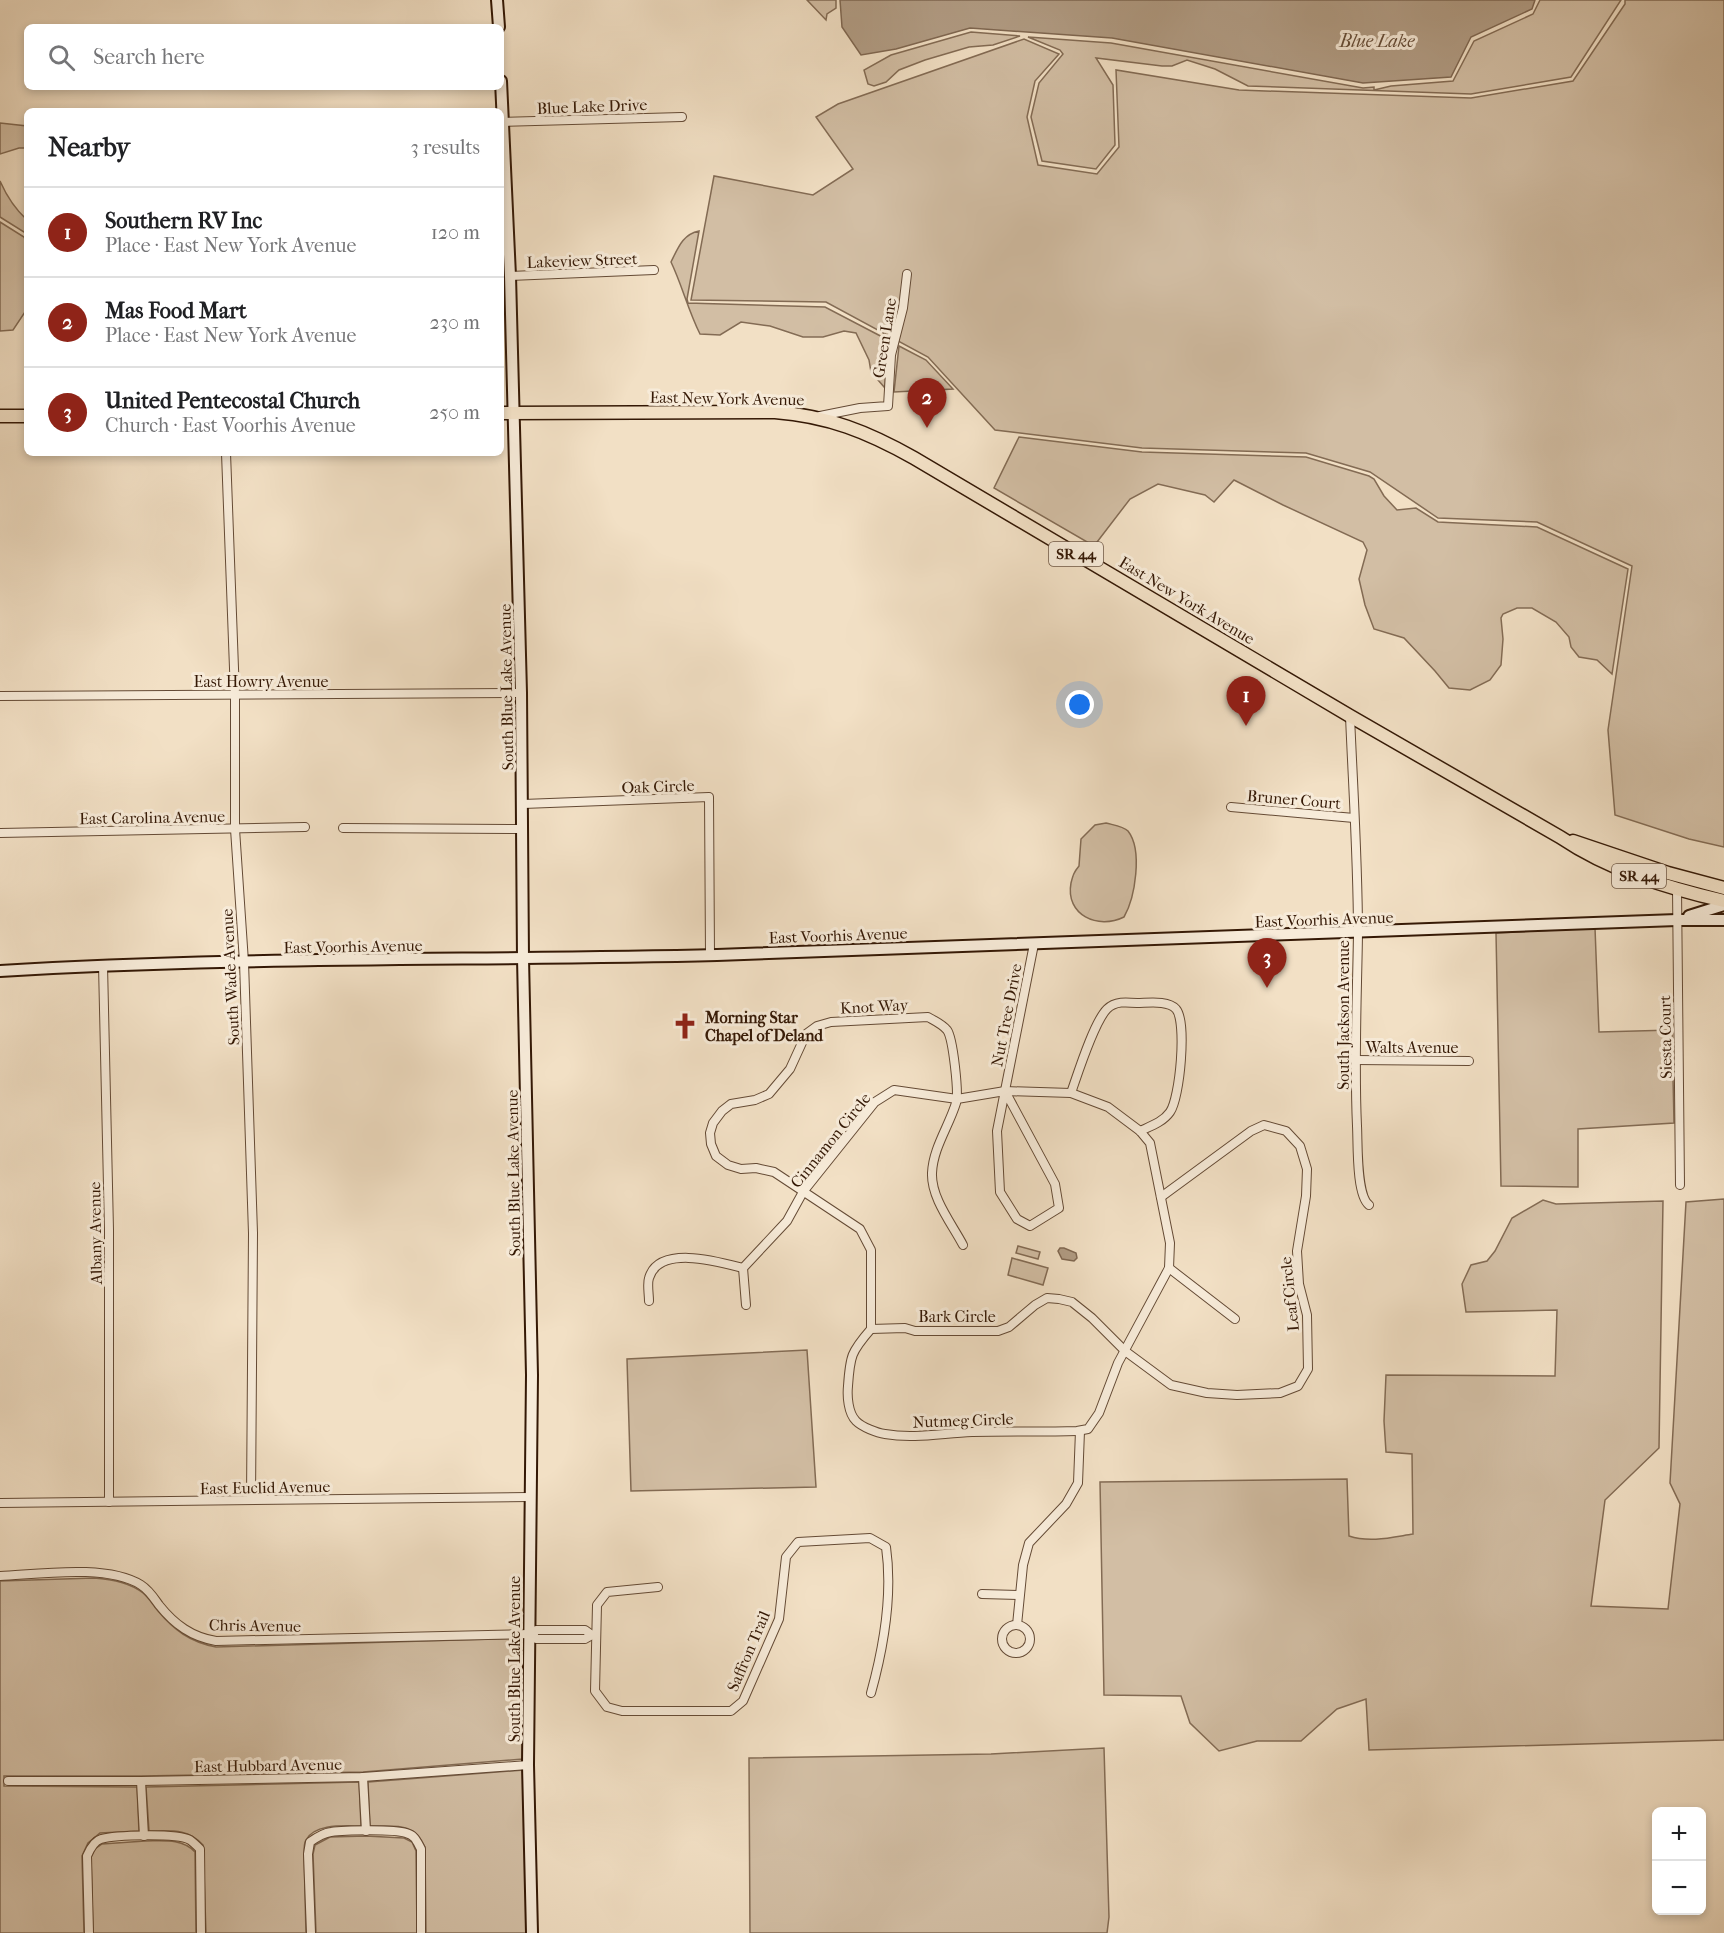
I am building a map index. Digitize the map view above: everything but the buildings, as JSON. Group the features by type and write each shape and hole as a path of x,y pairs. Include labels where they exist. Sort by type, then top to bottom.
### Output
{"main road":[{"path":"497,0 499,24"},
{"name":"South Blue Lake Avenue","path":"501,90 502,108"},
{"name":"South Blue Lake Avenue","path":"504,223 510,276 507,413 521,693 523,804 523,958 532,1375 528,1764 532,1933"},
{"name":"East New York Avenue","path":"507,413 759,412 818,417 859,430 907,454 1593,857 1642,878 1724,903"},
{"path":"0,416 24,416"},
{"name":"East New York Avenue","path":"1560,837 1668,873 1724,888"},
{"path":"1668,873 1677,889"},
{"name":"East Voorhis Avenue","path":"1677,920 1724,903"},
{"name":"East Voorhis Avenue","path":"0,971 103,964 710,955 1205,940 1677,920 1724,920"}],"street":[{"name":"Blue Lake Drive","path":"504,122 682,117"},
{"name":"Lakeview Street","path":"510,276 654,270"},
{"name":"Green Lane","path":"818,417 860,408 888,406 891,355 903,308 907,274"},
{"name":"South Wade Avenue","path":"226,456 235,695 235,829 244,962 253,1233 251,1500"},
{"name":"East Howry Avenue","path":"0,696 521,693"},
{"name":"South Jackson Avenue","path":"1350,716 1358,933 1355,1060 1362,1190 1365,1202 1370,1205"},
{"name":"Oak Circle","path":"523,804 709,798 710,955"},
{"name":"Bruner Court","path":"1231,807 1354,818"},
{"name":"East Carolina Avenue","path":"0,833 305,827"},
{"path":"343,828 523,830"},
{"name":"Siesta Court","path":"1677,889 1680,1185"},
{"name":"Nut Tree Drive","path":"1005,1091 1055,1184 1059,1208 1030,1226 1017,1219 1000,1192 997,1131 1034,944"},
{"name":"Albany Avenue","path":"103,964 110,1230 109,1502"},
{"path":"1071,1093 1100,1018 1108,1007 1119,1002 1168,1004 1176,1009 1181,1019 1176,1099 1170,1113 1156,1124 1140,1131"},
{"name":"Knot Way","path":"803,1192 774,1172 756,1168 741,1169 728,1165 716,1156 711,1144 710,1133 713,1123 731,1104 755,1100 769,1094 790,1070 806,1034 817,1026 831,1022 928,1017 947,1030 952,1040 957,1100 939,1144 932,1175 939,1201 963,1245"},
{"name":"Walts Avenue","path":"1355,1060 1469,1061"},
{"name":"Cinnamon Circle","path":"743,1268 787,1221 803,1192 875,1102 894,1090 957,1100 1005,1091 1071,1093 1108,1107 1140,1131 1149,1143 1170,1243 1169,1268"},
{"name":"Leaf Circle","path":"1125,1351 1171,1384 1206,1394 1280,1393 1298,1386 1308,1369 1307,1314 1299,1284 1297,1251 1306,1196 1307,1169 1300,1146 1286,1131 1264,1125 1251,1131 1161,1197"},
{"path":"803,1192 860,1229 871,1250 871,1329"},
{"path":"649,1301 649,1278 655,1268 666,1261 687,1257 709,1259 743,1268 746,1305"},
{"path":"1017,1625 1023,1565 1029,1543 1066,1504 1078,1483 1080,1431 1088,1429 1099,1413 1118,1363 1169,1268 1235,1319"},
{"name":"Bark Circle","path":"871,1329 905,1328 915,1331 998,1332 1009,1327 1047,1298 1072,1302 1092,1318 1125,1351"},
{"name":"Nutmeg Circle","path":"871,1329 858,1344 850,1359 848,1391 850,1409 856,1421 868,1428 883,1434 927,1436 976,1432 1080,1431"},
{"name":"East Euclid Avenue","path":"0,1503 529,1497"},
{"name":"Saffron Trail","path":"658,1587 607,1592 597,1605 594,1635 595,1691 607,1707 622,1711 731,1711 743,1701 779,1619 786,1557 798,1542 870,1538 886,1547 889,1566 884,1639 871,1693"},
{"name":"Chris Avenue","path":"0,1576 94,1572 126,1578 146,1589 174,1622 183,1629 204,1639 216,1641 531,1634 536,1630 585,1630 594,1635"},
{"path":"982,1594 1019,1596"},
{"name":"East Hubbard Avenue","path":"8,1781 141,1782 363,1777 528,1764"},
{"path":"363,1777 366,1831"},
{"path":"141,1782 144,1836"},
{"path":"311,1933 308,1854 310,1842 330,1832 366,1831 405,1832 416,1838 421,1849 422,1933"},
{"path":"89,1933 87,1856 92,1845 100,1839 144,1836 179,1836 191,1840 200,1849 201,1933"}],"shaded area":[{"path":"807,0 836,0 836,8 827,14 826,20"},
{"path":"1540,0 1621,0 1571,77 1471,94 1248,86 1215,69 1187,60 1172,66 1162,66 1096,58 1113,85 1115,145 1096,169 1042,161 1031,117 1039,83 1063,54 1060,50 1028,37 1111,43 1363,88 1374,87 1374,90 1391,86 1453,81 1474,41 1533,14"},
{"path":"1625,0 1724,0 1724,847 1689,839 1615,815 1608,730 1632,566 1537,522 1438,518 1370,472 1306,453 1142,448 995,430 928,357 826,302 691,300 714,176 813,195 853,169 816,117 838,104 1024,39 1059,54 1035,81 1027,117 1038,165 1097,174 1119,147 1116,70 1239,90 1471,98 1573,81 1625,4"},
{"path":"971,32 1020,36 993,45 969,47 925,60 899,70 886,82 874,86 868,84 864,70 891,55"},
{"path":"0,123 24,126 24,148 0,154"},
{"path":"0,181 11,202 24,217 24,232 0,217"},
{"path":"0,222 24,237 24,314 13,330 0,331"},
{"path":"699,231 688,303 825,307 890,341 885,388 871,372 869,360 856,333 844,331 823,337 803,337 770,326 741,322 720,335 700,334 671,262 685,238"},
{"path":"899,346 926,360 953,389 894,392"},
{"path":"1019,437 1142,452 1306,457 1369,476 1374,479 1384,496 1397,510 1416,508 1438,522 1537,527 1628,569 1612,674 1597,660 1579,657 1571,647 1569,637 1556,622 1532,608 1517,608 1503,614 1501,618 1503,639 1501,665 1490,680 1470,690 1449,688 1404,638 1374,629 1359,579 1367,550 1363,542 1234,480 1214,502 1205,495 1158,484 1130,499 1094,546 994,488"},
{"path":"1106,823 1128,831 1133,839 1136,874 1124,917 1104,922 1086,917 1078,911 1070,894 1072,878 1079,866 1081,839 1095,825"},
{"path":"1595,928 1599,1032 1672,1030 1674,1123 1578,1129 1578,1187 1501,1186 1496,933"},
{"path":"1724,1199 1724,1740 1369,1750 1366,1699 1337,1709 1301,1741 1257,1741 1219,1751 1190,1723 1181,1696 1104,1695 1100,1482 1347,1479 1349,1536 1373,1539 1413,1534 1412,1454 1386,1452 1384,1421 1386,1375 1555,1376 1557,1310 1466,1312 1462,1284 1471,1265 1487,1261 1495,1251 1512,1218 1543,1200 1556,1204 1663,1201 1659,1448 1605,1500 1591,1606 1668,1609 1680,1504 1670,1483 1686,1202"},
{"path":"1018,1246 1040,1252 1038,1259 1016,1253"},
{"path":"1012,1258 1048,1268 1043,1285 1008,1275"},
{"path":"807,1350 816,1487 631,1491 627,1359"},
{"path":"94,1578 120,1582 138,1589 177,1629 198,1642 216,1647 524,1638 523,1759 363,1772 4,1776 4,1786 137,1787 139,1831 100,1833 88,1843 82,1856 84,1933 0,1933 0,1581"},
{"path":"1104,1748 1109,1917 1107,1933 750,1933 749,1758 991,1754"},
{"path":"524,1770 527,1933 426,1933 425,1847 415,1833 409,1829 395,1826 370,1826 368,1782"},
{"path":"359,1782 361,1826 323,1828 310,1835 305,1841 306,1933 206,1933 203,1845 185,1833 149,1831 146,1787"},
{"path":"330,1837 404,1838 412,1842 416,1851 417,1933 316,1933 313,1854 315,1845"},
{"path":"145,1841 178,1842 195,1852 196,1933 93,1933 91,1857 95,1849 102,1844"}],"water":[{"name":"Blue Lake","path":"840,0 1535,0 1532,9 1471,37 1451,77 1363,83 1112,38 970,28 896,49 861,55 842,27"},
{"path":"1060,1248 1076,1253 1077,1258 1074,1261 1062,1259 1058,1251"}],"place":[{"name":"Mas Food Mart","path":"927,428"},
{"name":"Southern RV Inc","path":"1246,726"},
{"name":"United Pentecostal Church","path":"1267,988"},
{"name":"Morning Star Chapel of Deland","path":"685,1026"}]}
